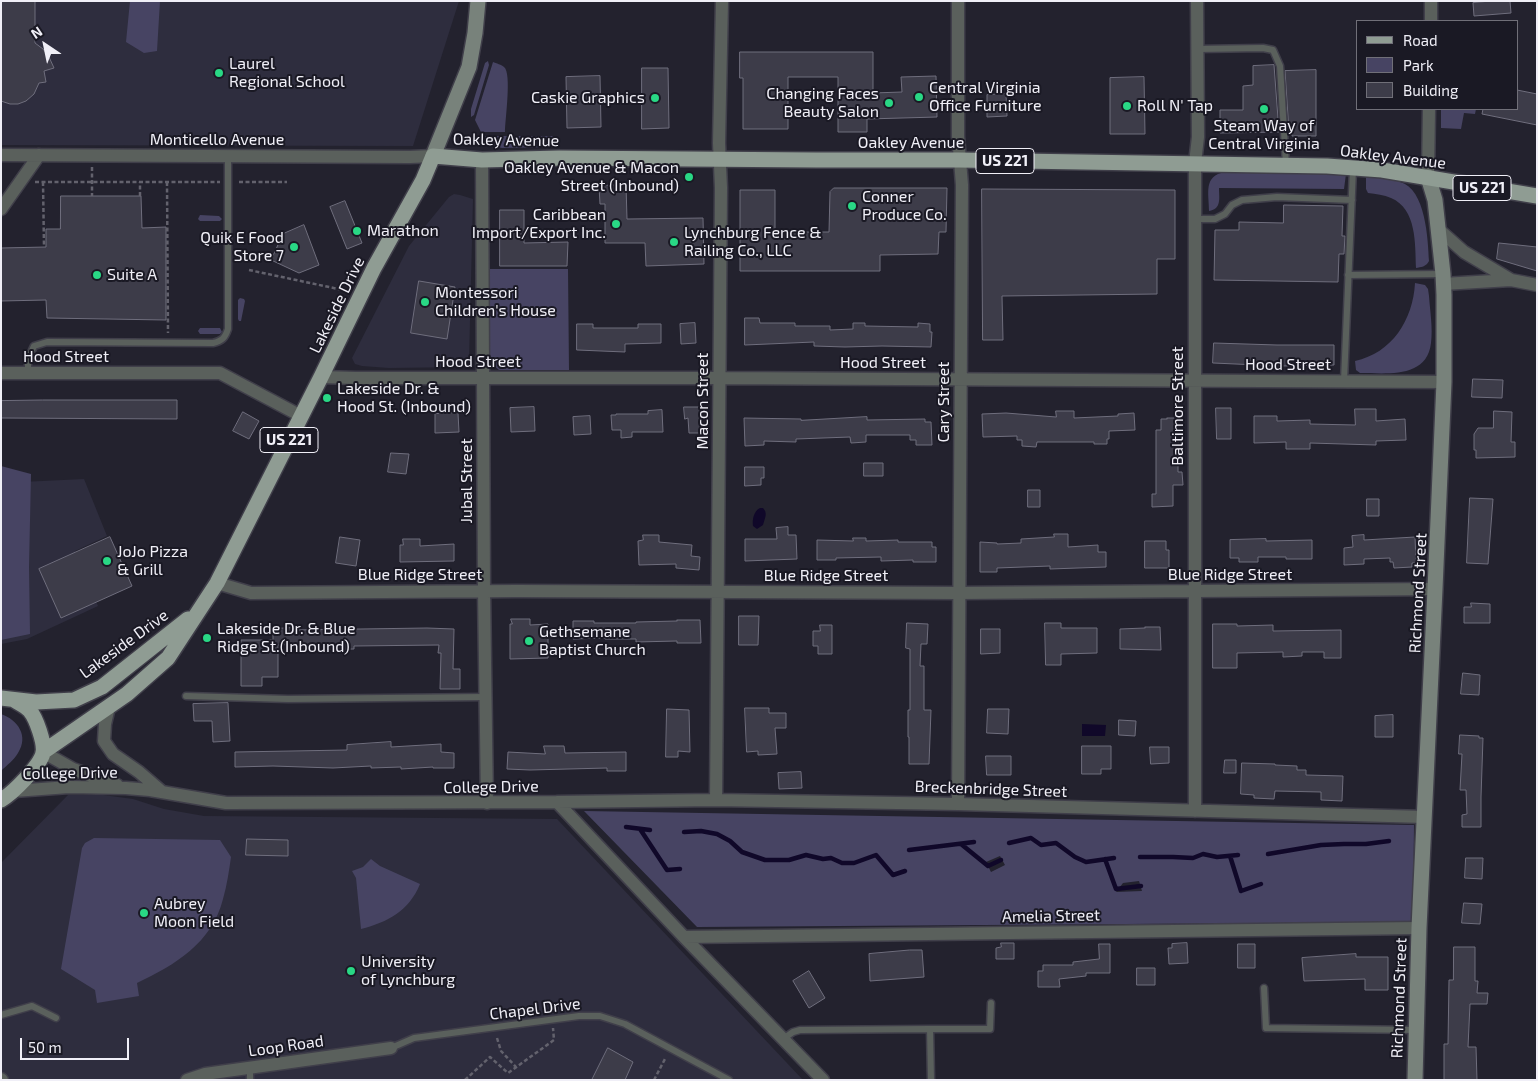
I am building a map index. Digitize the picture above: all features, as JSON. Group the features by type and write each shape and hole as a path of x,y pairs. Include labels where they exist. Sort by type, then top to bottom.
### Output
{"main road":[{"name":"Oakley Avenue","path":"433,156 482,160 559,158 959,160 1286,165 1382,170 1537,196"},
{"name":"Lakeside Drive","path":"43,752 127,694 168,658 217,583 374,268 423,180 433,156"},
{"name":"Lakeside Drive","path":"6,698 36,702 74,700 102,687 197,612"},
{"path":"5,798 34,768 43,752 39,728 30,711 6,698"}],"street":[{"name":"Lakeside Drive","path":"433,156 469,67 478,1"},
{"name":"Macon Street","path":"716,800 722,1"},
{"name":"Cary Street","path":"958,1 958,136 962,185 958,804"},
{"name":"Baltimore Street","path":"1195,811 1194,163 1198,137 1197,1"},
{"path":"1431,1 1431,20"},
{"name":"Richmond Street","path":"1414,1080 1419,928 1444,382 1443,279 1435,200 1428,177 1429,110"},
{"name":"Monticello Avenue","path":"1,155 433,156"},
{"path":"1,209 39,155"},
{"name":"Jubal Street","path":"482,160 487,803"},
{"path":"1438,228 1464,252 1511,280"},
{"path":"1443,279 1511,280 1537,285"},
{"name":"Hood Street","path":"1,373 220,373 301,416"},
{"name":"Hood Street","path":"321,376 356,378 1444,382"},
{"name":"Blue Ridge Street","path":"217,583 251,593 484,591 959,594 1436,589"},
{"name":"College Drive","path":"109,707 104,740 113,754 163,792"},
{"name":"College Drive","path":"43,752 73,768 126,788"},
{"name":"College Drive","path":"5,798 69,787 150,790 226,803 557,802 684,937 823,1080"},
{"name":"Breckenbridge Street","path":"557,802 716,800 958,804 1424,817"},
{"name":"Amelia Street","path":"684,937 1419,928"},
{"name":"Loop Road","path":"187,1080 205,1074 250,1074 391,1048"}],"lane":[{"path":"1197,49 1263,48 1273,50 1280,66 1286,165"},
{"path":"28,373 28,359 34,346 47,342 213,344 226,336 228,329 228,156"},
{"path":"1344,381 1353,168"},
{"path":"1194,219 1215,219 1242,200 1277,197 1352,200"},
{"path":"1348,275 1443,279"},
{"path":"186,696 288,699 485,697"},
{"path":"1264,988 1266,1028 1416,1030"},
{"path":"783,1038 800,1030 990,1029 992,1003"},
{"path":"1,1015 32,1006 56,1018"},
{"name":"Chapel Drive","path":"391,1048 414,1038 579,1016 600,1016 625,1024 729,1080"},
{"path":"930,1029 930,1080"}],"path":[{"path":"92,155 92,196"},
{"path":"20,182 221,182"},
{"path":"43,182 44,247"},
{"path":"140,182 140,196"},
{"path":"167,182 168,335"},
{"path":"240,182 287,182"},
{"path":"249,270 343,290"},
{"path":"118,555 127,551"},
{"path":"465,1080 490,1057 508,1073 554,1040 552,1020"},
{"path":"496,1027 501,1051 516,1067"},
{"path":"654,1080 671,1049"}],"shaded area":[{"name":"Laurel Regional School","path":"1,1 459,1 413,146 1,145"},
{"name":"Montessori Children's House","path":"454,194 473,199 469,361 467,365 463,367 389,368 355,364 352,358 409,246 449,197"},
{"path":"84,479 107,536 75,551 98,606 27,639 1,644 1,483"},
{"path":"760,508 765,510 766,516 763,525 757,529 753,526 753,518 756,511"},
{"path":"1082,724 1106,725 1105,736 1082,736"},
{"name":"University of Lynchburg","path":"68,795 103,795 133,799 164,809 204,816 557,819 803,1080 1,1080 1,863"}],"green space":[{"path":"130,1 160,1 157,51 144,53 126,42"},
{"path":"488,61 489,65 474,115 471,117 471,109 485,63"},
{"path":"493,62 503,66 508,78 505,132 481,132 475,120"},
{"path":"1441,110 1476,110 1475,114 1464,113 1461,129 1441,128"},
{"path":"479,136 553,136 553,147 502,148 490,145"},
{"path":"1225,172 1346,174 1344,189 1219,188 1218,205 1209,211 1208,192 1210,181 1218,174"},
{"path":"1366,177 1400,182 1409,187 1415,194 1424,216 1428,241 1429,261 1425,266 1416,268 1415,238 1406,210 1391,198 1368,193"},
{"path":"200,215 219,216 222,219 220,221 200,221 198,219"},
{"path":"489,269 568,269 569,370 499,370 491,363 487,330"},
{"path":"1415,283 1425,285 1428,289 1432,331 1428,355 1422,363 1404,372 1360,373 1356,370 1355,361 1380,351 1390,343 1405,322 1410,310"},
{"path":"240,298 245,301 241,321 239,321 238,300"},
{"path":"200,328 220,328 222,332 220,334 200,334 198,331"},
{"path":"1,466 31,474 30,634 1,640"},
{"path":"1,714 17,724 22,735 22,741 16,756 1,771"},
{"path":"584,811 1414,825 1413,922 697,927","holes":["1000,856 1005,865 991,872 986,862","1139,881 1142,891 1116,892 1123,883"]},
{"name":"Aubrey Moon Field","path":"94,838 220,840 231,857 226,888 218,915 201,940 178,960 137,983 139,996 97,1003 95,990 61,969 82,848 85,843"},
{"path":"371,859 380,866 420,884 404,908 389,919 361,929 356,878 352,871 363,867"}],"building":[{"path":"1,1 35,1 35,43 43,49 54,68 44,71 46,82 39,83 34,94 26,101 18,104 1,101"},
{"path":"1510,1 1511,13 1474,16 1473,3"},
{"path":"740,52 873,52 873,93 902,92 901,77 936,76 937,117 867,119 867,132 838,132 838,77 788,77 788,129 743,129 743,78 740,78"},
{"path":"1274,65 1279,132 1220,133 1220,110 1243,110 1243,86 1253,85 1253,66"},
{"name":"Caskie Graphics","path":"642,68 668,68 669,128 642,129"},
{"path":"1316,70 1316,136 1292,136 1292,132 1289,132 1285,71"},
{"path":"600,76 601,127 567,128 566,77"},
{"name":"Roll N' Tap","path":"1144,77 1145,134 1110,134 1110,78"},
{"path":"1518,90 1537,94 1537,125 1482,114 1483,110 1518,110"},
{"path":"1006,94 1007,116 987,117 987,95"},
{"path":"626,185 627,219 703,218 704,264 646,266 645,243 605,243 605,204 600,204 599,186"},
{"path":"834,188 947,188 946,232 939,232 938,254 880,255 880,271 740,271 740,190 775,190 775,232 829,232 830,192"},
{"path":"982,189 1175,190 1175,259 1157,259 1157,294 1002,296 1003,340 983,340"},
{"path":"61,196 141,196 142,228 166,227 166,320 47,318 46,300 1,301 1,248 46,247 46,229 60,229"},
{"path":"345,201 362,243 347,249 330,207"},
{"path":"1284,205 1343,206 1342,236 1345,236 1344,254 1339,254 1338,282 1214,280 1215,230 1239,230 1239,222 1283,223"},
{"path":"500,210 524,210 524,243 568,242 567,266 500,266"},
{"name":"Quik E Food Store 7","path":"304,225 319,265 299,273 271,260 283,234"},
{"path":"1499,243 1537,247 1537,271 1497,259"},
{"path":"419,281 455,287 447,339 411,333"},
{"path":"745,318 759,318 760,323 830,326 830,330 853,329 853,323 865,323 865,326 918,327 918,323 930,324 930,332 932,332 931,347 814,346 814,342 745,345"},
{"path":"695,323 696,343 681,344 680,324"},
{"path":"577,324 593,324 593,328 638,328 638,324 661,324 661,343 625,344 625,352 577,350"},
{"path":"1214,343 1334,345 1334,365 1280,366 1213,363"},
{"path":"1473,379 1503,380 1502,398 1472,397"},
{"path":"177,400 177,419 1,418 1,401"},
{"path":"534,407 535,431 511,432 510,408"},
{"path":"684,407 700,407 701,433 689,433 688,418 685,419"},
{"path":"1216,408 1231,408 1231,439 1217,439"},
{"path":"1355,409 1376,409 1376,421 1405,419 1406,440 1376,441 1376,445 1310,443 1310,449 1286,449 1286,442 1254,443 1254,416 1277,416 1277,421 1310,420 1310,424 1355,425"},
{"path":"662,410 663,432 632,432 632,437 621,438 621,430 612,430 611,415 648,414 648,411"},
{"path":"1056,411 1074,411 1074,418 1118,416 1118,414 1134,413 1135,430 1109,431 1107,444 1094,444 1094,442 1037,442 1036,447 1022,446 1022,440 1017,440 1017,436 983,437 982,414 1006,413 1056,417"},
{"path":"1494,411 1512,412 1511,442 1515,442 1515,457 1476,458 1474,434 1478,428 1493,428"},
{"path":"243,412 259,421 249,439 233,431"},
{"path":"458,413 459,432 435,433 435,414"},
{"path":"590,416 591,434 574,435 573,417"},
{"path":"867,417 867,420 925,419 925,422 931,422 932,445 916,445 916,440 910,440 910,435 866,435 866,442 851,443 850,437 796,439 796,442 764,441 764,445 745,446 744,418 801,420"},
{"path":"1178,418 1178,472 1182,472 1183,485 1173,485 1173,506 1152,507 1152,494 1156,494 1156,430 1161,430 1161,419"},
{"path":"391,453 409,454 406,474 388,472"},
{"path":"864,463 883,463 883,476 864,476"},
{"path":"745,467 764,467 764,478 761,478 761,485 745,486"},
{"path":"1028,490 1040,490 1040,507 1028,507"},
{"path":"1470,498 1493,499 1488,564 1467,563"},
{"path":"1367,499 1379,499 1379,516 1367,516"},
{"path":"788,527 788,535 796,535 797,559 745,561 745,539 777,539 776,528"},
{"path":"1054,534 1068,534 1068,547 1098,545 1098,552 1106,552 1106,567 1050,569 1050,566 997,568 997,572 980,572 980,542 997,544 1021,543 1021,539 1054,537"},
{"path":"643,535 659,535 659,542 692,545 691,556 700,557 699,570 676,568 676,564 639,565 638,541 643,540"},
{"path":"1364,535 1364,540 1415,537 1416,563 1412,563 1412,567 1394,568 1390,558 1364,559 1364,564 1344,565 1344,548 1353,547 1352,536"},
{"path":"110,537 132,586 61,618 39,569"},
{"path":"340,537 360,540 356,566 336,563"},
{"path":"853,538 866,538 866,541 932,542 932,547 936,547 936,562 913,562 913,560 881,561 881,557 817,560 817,540 853,541"},
{"path":"403,539 420,539 420,546 454,544 454,561 400,562 400,545 403,545"},
{"path":"1266,539 1266,541 1312,540 1312,559 1258,557 1258,562 1239,562 1239,558 1230,558 1230,540"},
{"path":"1145,541 1166,541 1166,550 1169,550 1169,568 1145,568"},
{"path":"1471,603 1490,604 1490,623 1464,623 1464,607 1471,607"},
{"path":"739,616 759,616 758,645 739,645"},
{"name":"Gethsemane Baptist Church","path":"511,619 530,619 530,625 548,624 548,658 510,659"},
{"path":"700,620 701,643 677,643 677,641 636,642 636,639 605,638 573,639 573,621 636,623"},
{"path":"907,623 928,624 927,644 921,644 920,666 924,666 924,710 931,710 929,764 909,764 910,649 906,648"},
{"path":"1045,623 1061,623 1061,628 1097,628 1097,653 1061,654 1061,665 1046,665"},
{"path":"1213,624 1237,624 1237,626 1273,625 1273,631 1341,630 1341,658 1324,658 1324,652 1302,652 1302,656 1283,657 1283,652 1237,653 1237,668 1213,668"},
{"path":"820,625 832,625 832,654 818,654 818,646 813,646 813,631 820,631"},
{"path":"1160,627 1161,650 1120,649 1120,629"},
{"path":"293,628 293,630 454,629 453,669 460,669 460,689 440,689 441,653 438,653 439,645 354,646 354,649 302,650 302,644 278,645 278,677 262,677 262,686 241,686 241,640 273,640 273,629"},
{"path":"981,629 1000,629 1000,653 981,654"},
{"path":"1463,673 1480,675 1479,695 1461,694"},
{"path":"228,703 230,741 213,742 212,721 194,721 193,704"},
{"path":"745,708 769,708 769,713 786,713 786,728 775,728 777,754 758,755 758,751 747,752"},
{"path":"667,709 689,710 690,752 678,751 678,757 666,757"},
{"path":"988,709 1009,709 1008,734 987,733"},
{"path":"1393,715 1393,737 1375,737 1375,716"},
{"path":"1119,720 1136,721 1135,736 1119,735"},
{"path":"1460,735 1483,738 1481,827 1462,827 1462,815 1467,814 1466,790 1460,790 1462,754 1459,754"},
{"path":"391,742 391,747 441,744 441,752 454,753 454,768 401,769 401,767 371,768 371,766 333,768 235,767 235,752 347,750 347,745"},
{"path":"544,746 564,746 565,753 626,752 626,771 607,771 607,768 507,769 508,752 545,754"},
{"path":"1082,746 1111,746 1111,769 1101,769 1101,774 1082,774"},
{"path":"1150,747 1169,747 1169,763 1151,764"},
{"path":"986,756 1011,756 1011,775 987,775"},
{"path":"1225,760 1236,760 1236,773 1224,773"},
{"path":"1242,763 1297,766 1297,770 1306,770 1306,775 1343,776 1342,801 1321,800 1321,792 1275,791 1274,799 1254,798 1254,795 1241,794"},
{"path":"801,772 802,788 779,789 778,773"},
{"path":"247,839 288,840 288,856 246,855"},
{"path":"1466,858 1483,858 1482,879 1465,878"},
{"path":"1464,903 1482,904 1480,924 1462,923"},
{"path":"1001,943 1014,943 1014,959 996,959 996,948 1001,947"},
{"path":"1187,943 1188,963 1169,964 1168,948 1172,948 1172,944"},
{"path":"1099,944 1110,944 1110,973 1086,973 1086,976 1059,979 1060,987 1038,987 1038,971 1043,971 1043,965 1073,965 1073,962 1099,959"},
{"path":"1238,944 1255,944 1255,968 1238,968"},
{"path":"1454,947 1475,947 1475,981 1478,981 1477,993 1488,993 1487,1004 1470,1004 1468,1047 1476,1047 1477,1080 1444,1080 1444,1044 1448,1044 1449,980 1453,980"},
{"path":"922,950 924,977 870,981 869,954"},
{"path":"1356,954 1356,957 1388,957 1388,990 1365,990 1365,979 1304,981 1302,958"},
{"path":"1137,968 1155,968 1155,985 1137,985"},
{"path":"809,971 825,998 809,1008 793,981"},
{"path":"608,1048 633,1062 625,1080 592,1080"}],"waterway":[{"path":"626,827 650,830"},
{"path":"640,829 667,870 680,869"},
{"path":"684,832 701,831 717,834 730,841 742,852 765,860 789,860 806,855 823,859 831,858 842,863 854,863 876,855 893,875 905,871"},
{"path":"1009,843 1031,838 1041,845 1056,843 1075,857 1086,862 1114,858"},
{"path":"1268,854 1321,845 1366,844 1389,841"},
{"path":"909,850 974,842"},
{"path":"961,844 988,866 1001,860"},
{"path":"1140,857 1193,858 1203,854 1217,857 1238,855"},
{"path":"1230,856 1241,891 1261,884"},
{"path":"1105,859 1116,889 1141,886"}],"place":[{"name":"Laurel Regional School","path":"219,73"},
{"name":"Central Virginia Office Furniture","path":"919,97"},
{"name":"Caskie Graphics","path":"655,98"},
{"name":"Changing Faces Beauty Salon","path":"889,103"},
{"name":"Roll N' Tap","path":"1127,106"},
{"name":"Steam Way of Central Virginia","path":"1264,109"},
{"name":"Oakley Avenue & Macon Street (Inbound)","path":"689,177"},
{"name":"Conner Produce Co.","path":"852,206"},
{"name":"Caribbean Import/Export Inc.","path":"616,224"},
{"name":"Marathon","path":"357,231"},
{"name":"Lynchburg Fence & Railing Co., LLC","path":"674,242"},
{"name":"Quik E Food Store 7","path":"294,247"},
{"name":"Suite A","path":"97,275"},
{"name":"Montessori Children's House","path":"425,302"},
{"name":"Lakeside Dr. & Hood St. (Inbound)","path":"327,398"},
{"name":"JoJo Pizza & Grill","path":"107,561"},
{"name":"Lakeside Dr. & Blue Ridge St.(Inbound)","path":"207,638"},
{"name":"Gethsemane Baptist Church","path":"529,641"},
{"name":"Aubrey Moon Field","path":"144,913"},
{"name":"University of Lynchburg","path":"351,971"}]}
